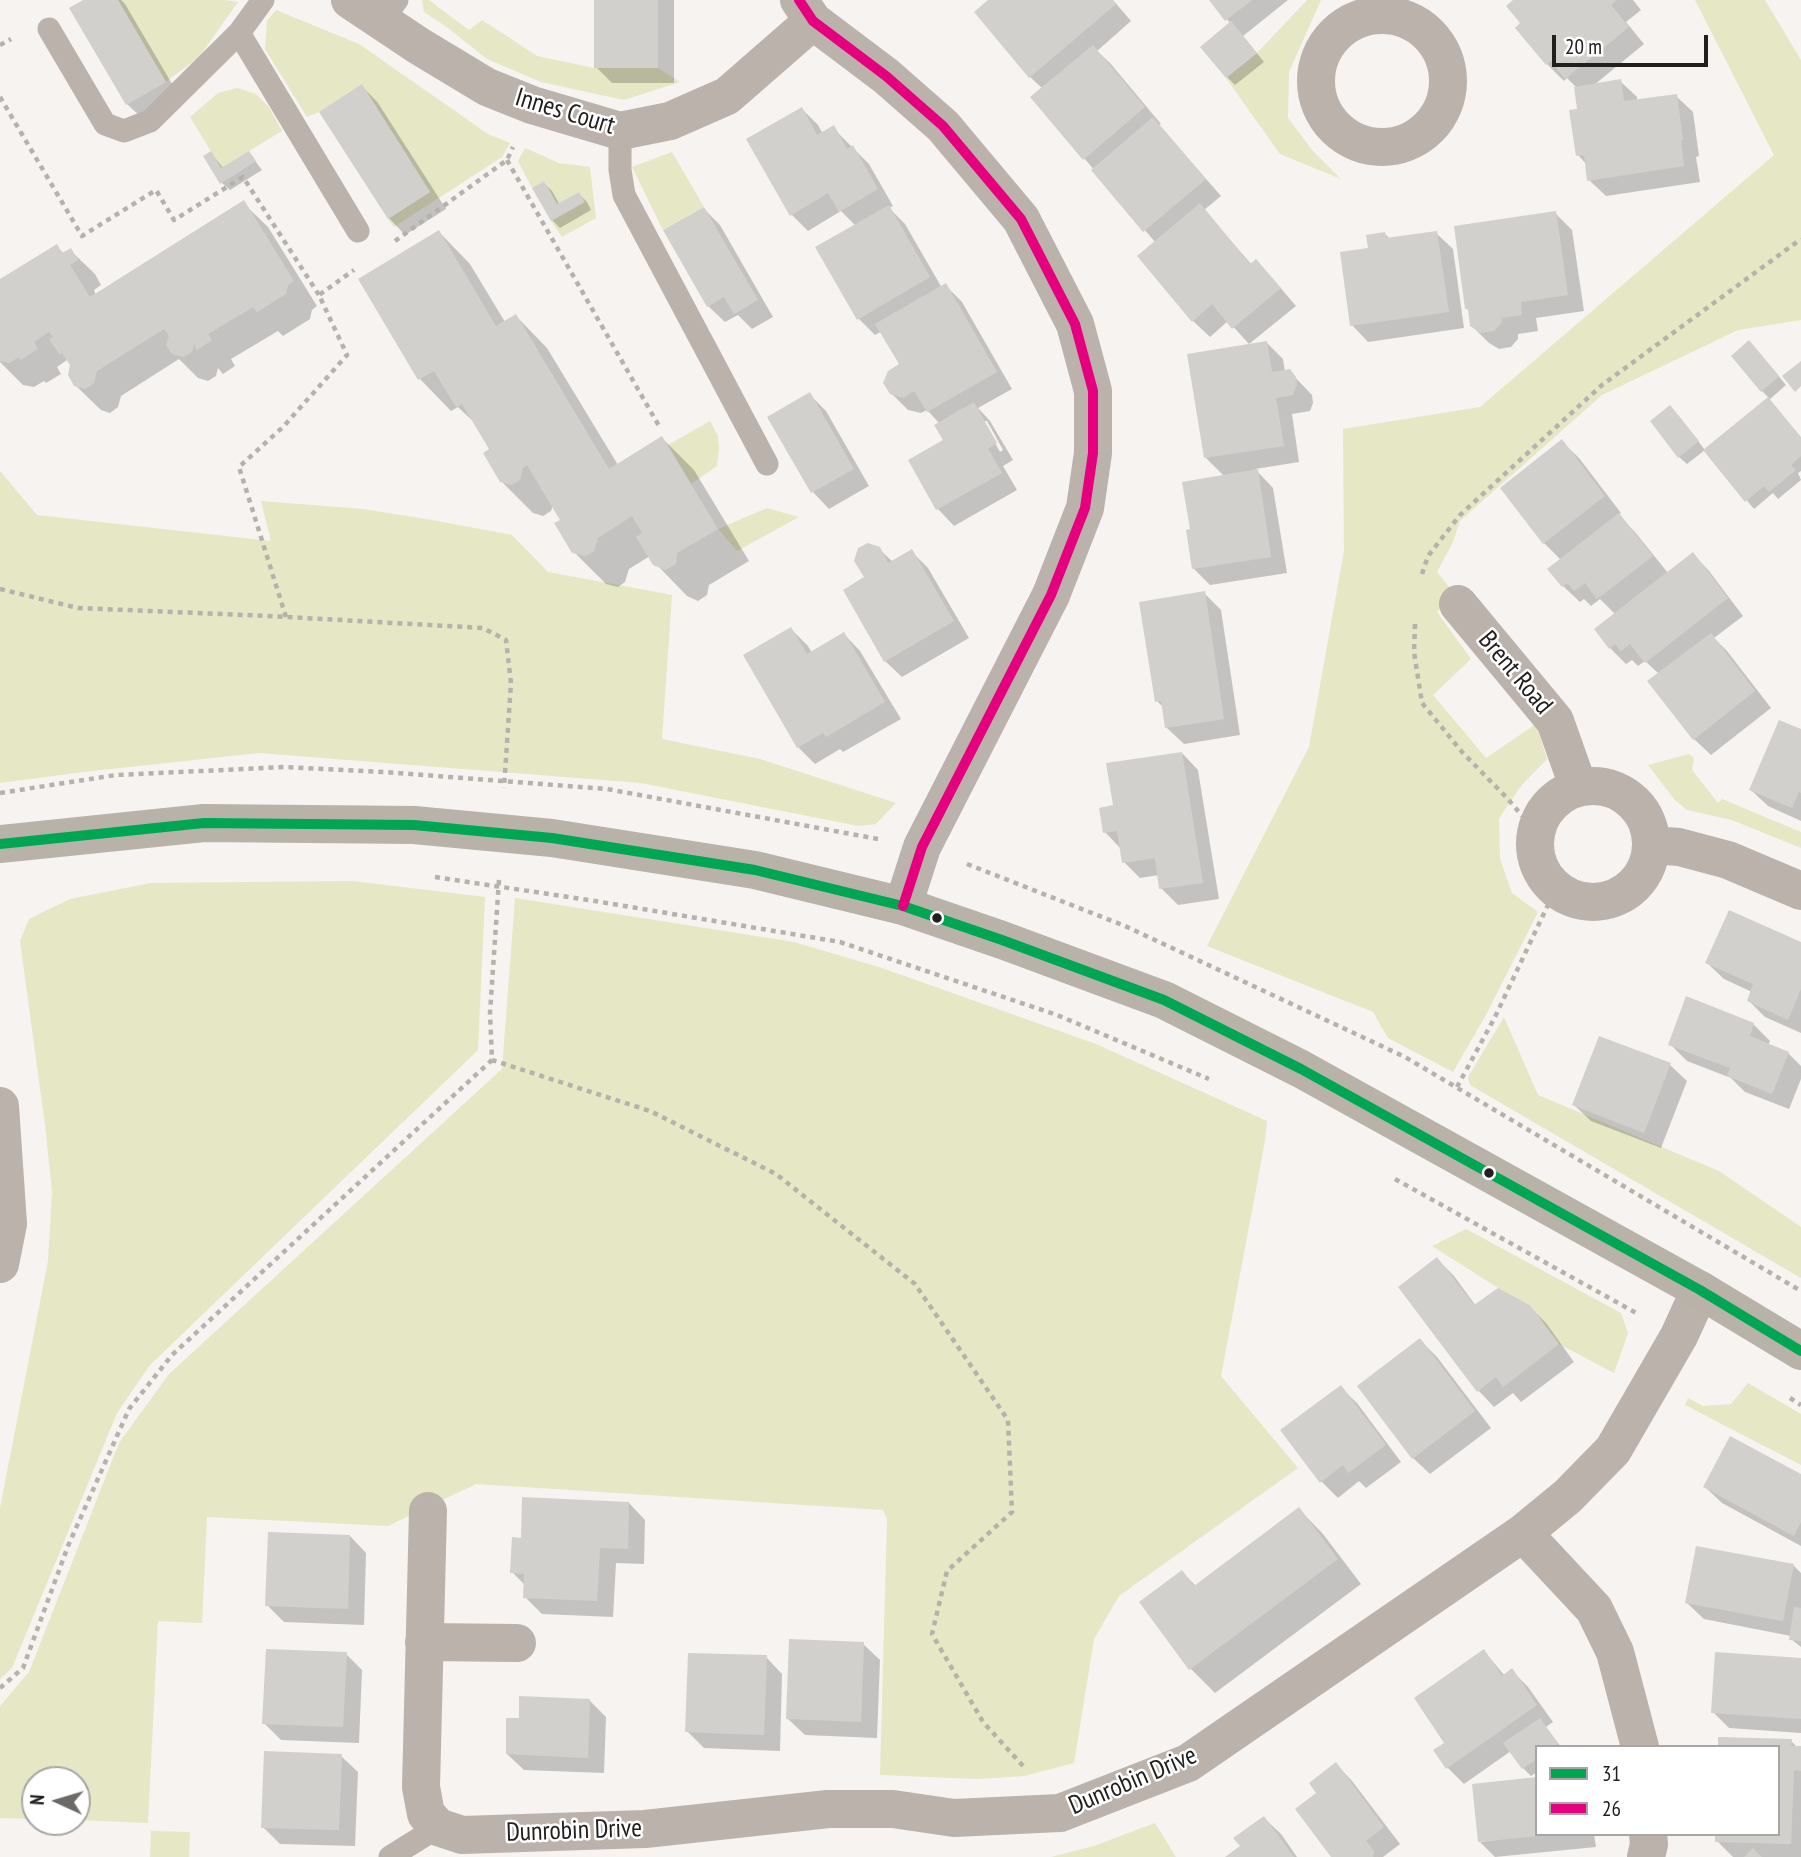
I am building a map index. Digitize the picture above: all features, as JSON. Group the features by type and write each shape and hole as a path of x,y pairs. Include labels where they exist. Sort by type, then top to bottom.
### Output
{"street":[{"name":"Innes Court","path":"350,0 389,11 419,46 487,86 532,105 620,131 670,121 727,96 806,10"},
{"path":"806,10 943,126 1021,219 1074,324 1093,391 1093,453 1085,508 1051,595 922,847 902,906"},
{"name":"Brent Road","path":"1458,604 1555,721 1578,786"},
{"path":"1604,785 1627,794 1644,813 1652,837 1648,865 1633,888 1608,902 1581,902 1555,890 1537,863 1535,831 1550,802 1578,786 1604,785"},
{"path":"0,844 204,823 414,825 552,838 742,868 902,906 1164,1000 1301,1069 1700,1290 1801,1351"},
{"path":"1651,845 1679,847 1728,860 1801,891"},
{"path":"0,1106 8,1224 0,1264"},
{"name":"Dunrobin Drive","path":"438,1826 462,1835 645,1829 828,1809 893,1809 954,1818 1060,1813 1188,1763 1523,1533 1568,1496 1613,1450 1679,1336 1700,1290"},
{"path":"428,1511 421,1787 426,1814 438,1826"},
{"path":"1523,1533 1594,1609 1615,1652 1639,1745"},
{"path":"424,1642 517,1643"},
{"path":"1646,1857 1648,1836"}],"lane":[{"path":"49,29 105,124 124,131 150,121 239,33 262,0"},
{"path":"239,33 358,230"},
{"path":"620,131 620,170 624,195 767,464"},
{"path":"390,1857 438,1826"}],"path":[{"path":"0,97 82,236 156,190 174,220 243,177 319,295 347,355 284,426 239,467 286,617"},
{"path":"386,248 508,160 532,105"},
{"path":"508,160 659,426"},
{"path":"1420,579 1428,556 1460,514 1602,385 1801,239"},
{"path":"319,295 363,264"},
{"path":"0,589 78,608 483,628 506,640 511,682"},
{"path":"1415,615 1414,652 1422,703 1462,752 1535,831"},
{"path":"425,876 840,942 1057,1016 1215,1081"},
{"path":"1457,1087 1495,1017 1555,890"},
{"path":"0,1688 23,1668 68,1546 130,1409 138,1398 172,1355 492,1060 491,1013"},
{"path":"492,1060 650,1111 776,1174 915,1284 1008,1420 1012,1512 947,1571 932,1634 983,1722 1060,1813"},
{"path":"1387,1174 1679,1336"},
{"path":"1779,1392 1801,1405"}],"green space":[{"path":"118,0 238,2 199,57 166,82"},
{"path":"422,0 429,0 469,30 482,20 537,56 594,68 658,68 680,82 624,100 541,82 487,59 424,12"},
{"path":"1307,0 1321,0 1289,72 1288,118 1312,150 1341,179 1280,154 1226,78 1257,53"},
{"path":"1695,0 1765,0 1801,60 1801,320 1738,330 1602,395 1460,521 1452,544 1437,572 1453,592 1437,612 1471,659 1433,695 1486,758 1536,724 1547,759 1521,786 1499,818 1500,859 1512,893 1538,912 1487,1013 1453,1072 1388,1038 1373,1012 1207,946 1309,747 1344,551 1343,429 1480,407 1774,155"},
{"path":"276,10 359,44 488,134 510,143 502,157 394,227 388,219 430,192 362,85 307,117 265,49 267,21"},
{"path":"237,88 256,94 269,107 282,131 221,168 190,117 218,93"},
{"path":"525,148 559,163 590,167 596,218 562,237 551,221 584,202 579,192 557,204 544,181 532,188 518,161"},
{"path":"672,152 704,207 663,230 632,167"},
{"path":"710,421 718,436 717,466 691,484 668,445"},
{"path":"0,471 37,515 271,541 261,501 363,509 512,535 548,572 672,595 662,739 760,759 896,803 876,824 858,826 641,783 259,753 0,783"},
{"path":"767,508 799,517 737,551 718,529"},
{"path":"1689,754 1694,758 1692,770 1718,803 1722,799 1801,832 1801,848 1732,820 1687,810 1674,799 1648,765"},
{"path":"353,881 485,897 478,1050 150,1365 117,1413 12,1668 0,1679 0,1508 48,1261 52,1191 20,941 29,919 70,899 151,883"},
{"path":"515,898 794,942 882,968 1096,1044 1267,1121 1221,1376 1298,1468 1119,1596 1094,1639 1074,1763 1024,1776 977,1779 880,1775 887,1519 883,1510 476,1484 388,1526 207,1517 202,1623 158,1621 148,1823 91,1821 91,1766 21,1766 21,1819 0,1818 0,1706 29,1672 119,1443 169,1374 502,1069"},
{"path":"1504,1017 1538,1095 1719,1171 1801,1227 1801,1278 1470,1085 1468,1077"},
{"path":"1466,1229 1621,1313 1628,1333 1614,1373 1559,1344 1530,1305 1432,1246"},
{"path":"1748,1383 1801,1414 1801,1465 1685,1405 1688,1398 1703,1406 1731,1404"},
{"path":"1155,1823 1176,1857 1051,1857 1094,1846"},
{"path":"151,1831 190,1832 189,1857 150,1857"}],"building":[{"path":"83,0 118,0 166,82 126,105 69,8"},
{"path":"594,0 658,0 658,68 594,68"},
{"path":"988,0 1113,0 1116,4 1029,78 974,12"},
{"path":"1209,0 1252,0 1225,21"},
{"path":"1513,0 1617,0 1611,5 1629,27 1565,79 1551,61 1546,65 1515,28 1520,23 1506,6"},
{"path":"1231,21 1257,53 1226,78 1200,47"},
{"path":"1093,45 1145,107 1083,160 1030,97"},
{"path":"1621,79 1624,101 1677,94 1684,166 1587,181 1584,155 1576,156 1569,110 1577,109 1574,87"},
{"path":"362,84 430,192 388,219 319,112"},
{"path":"802,107 817,135 834,125 847,149 853,145 878,189 839,212 828,193 790,216 746,139"},
{"path":"1153,117 1206,179 1143,232 1091,170"},
{"path":"211,151 221,168 249,151 256,161 220,184 203,156"},
{"path":"544,181 557,204 579,192 585,202 551,221 532,188"},
{"path":"244,200 294,281 288,285 286,294 257,312 253,307 208,334 212,340 197,350 194,344 192,352 183,357 172,354 166,345 169,336 164,329 97,371 94,383 85,389 74,386 68,375 70,365 49,339 53,337 49,332 34,342 38,349 20,360 19,357 9,363 0,361 0,279 57,244 62,253 71,248 78,260 70,265 90,297"},
{"path":"1200,203 1250,264 1256,259 1281,288 1232,329 1212,304 1192,322 1137,256"},
{"path":"889,205 930,277 857,320 815,247"},
{"path":"704,207 758,300 734,314 724,297 707,307 663,230"},
{"path":"1556,211 1568,295 1521,302 1522,315 1502,318 1494,331 1481,333 1470,326 1468,309 1465,309 1454,226"},
{"path":"439,230 496,326 516,314 609,469 662,436 718,529 677,553 676,564 665,570 653,565 636,537 642,533 632,516 598,538 594,551 586,556 572,553 554,523 560,520 527,465 523,468 520,480 511,485 500,482 483,453 489,449 462,404 456,407 434,371 418,380 358,279"},
{"path":"1437,231 1449,312 1350,326 1340,252 1368,248 1366,235 1385,232 1386,238"},
{"path":"946,283 997,372 927,412 914,391 903,398 890,394 883,383 888,371 899,364 875,324"},
{"path":"1749,340 1779,376 1761,392 1731,356"},
{"path":"1267,341 1272,372 1290,369 1296,377 1297,385 1293,395 1276,398 1284,446 1204,458 1187,354"},
{"path":"1801,361 1801,386 1795,392 1782,376"},
{"path":"810,392 854,469 811,493 767,417"},
{"path":"1768,397 1801,437 1801,456 1791,465 1796,470 1769,492 1764,486 1745,502 1703,450"},
{"path":"974,402 997,443 988,449 1002,473 936,510 908,460 943,440 934,425"},
{"path":"1670,405 1699,441 1678,458 1650,421"},
{"path":"1562,439 1605,496 1543,544 1500,488"},
{"path":"1258,469 1271,557 1192,569 1186,530 1190,529 1182,482"},
{"path":"1619,513 1653,556 1597,599 1585,583 1574,591 1567,583 1562,587 1547,569"},
{"path":"868,543 880,547 888,563 912,549 954,621 884,662 843,590 864,577 854,561 858,548"},
{"path":"1693,552 1728,598 1645,663 1630,644 1621,651 1615,644 1609,649 1594,629"},
{"path":"1205,591 1224,719 1165,728 1161,701 1155,702 1139,602"},
{"path":"791,627 807,654 844,632 885,702 826,737 823,733 797,748 743,655"},
{"path":"1711,633 1755,691 1693,740 1647,681"},
{"path":"1779,720 1801,729 1801,793 1799,792 1792,808 1749,790"},
{"path":"1182,752 1203,883 1159,889 1155,858 1122,863 1117,831 1103,833 1099,808 1113,805 1106,763"},
{"path":"1729,910 1801,942 1801,989 1788,1020 1747,1001 1753,984 1705,963"},
{"path":"1686,996 1754,1023 1750,1036 1789,1052 1772,1094 1727,1076 1730,1068 1668,1045"},
{"path":"1599,1036 1671,1063 1644,1133 1572,1105"},
{"path":"1437,1257 1474,1305 1498,1288 1530,1305 1559,1344 1503,1387 1496,1377 1477,1392 1398,1287"},
{"path":"1420,1338 1475,1411 1412,1459 1357,1386"},
{"path":"1341,1385 1386,1445 1348,1473 1343,1465 1320,1483 1280,1430"},
{"path":"1730,1436 1801,1474 1801,1522 1794,1536 1703,1487"},
{"path":"522,1497 629,1502 628,1549 600,1548 597,1601 523,1598 524,1574 510,1573 512,1537 521,1538"},
{"path":"1299,1507 1338,1559 1189,1670 1139,1602 1182,1570 1194,1586"},
{"path":"268,1532 350,1535 348,1609 265,1606"},
{"path":"1696,1546 1794,1564 1783,1621 1685,1603"},
{"path":"1794,1607 1801,1608 1801,1641 1789,1640"},
{"path":"789,1639 864,1642 861,1722 786,1719"},
{"path":"266,1649 347,1652 343,1727 262,1724"},
{"path":"1484,1649 1502,1676 1512,1668 1537,1705 1446,1769 1433,1750 1444,1743 1414,1698"},
{"path":"1715,1652 1801,1658 1801,1719 1711,1713"},
{"path":"688,1653 767,1655 764,1735 685,1732"},
{"path":"519,1696 590,1699 588,1758 506,1754 506,1718 519,1718"},
{"path":"1540,1718 1558,1744 1535,1745 1535,1760 1522,1769 1503,1743"},
{"path":"1718,1737 1792,1739 1791,1746 1801,1746 1801,1771 1794,1770 1791,1844 1715,1842 1715,1836 1780,1836 1780,1745 1718,1745"},
{"path":"264,1751 342,1754 339,1830 261,1828"},
{"path":"1336,1762 1384,1827 1366,1841 1374,1851 1373,1857 1331,1857 1295,1809 1316,1793 1309,1783"},
{"path":"1535,1777 1537,1836 1478,1842 1472,1784"},
{"path":"1264,1816 1294,1857 1225,1857 1240,1846 1233,1838"},
{"path":"1753,1848 1762,1857 1744,1857"}],"transit line":[{"name":"26","path":"799,0 813,21 886,76 943,126 1021,219 1075,324 1093,391 1093,453 1085,508 1051,595 922,847 903,906"},
{"name":"31","path":"0,844 204,823 414,825 552,838 755,870 903,906 1164,1000 1301,1069 1700,1290 1801,1351"}]}
